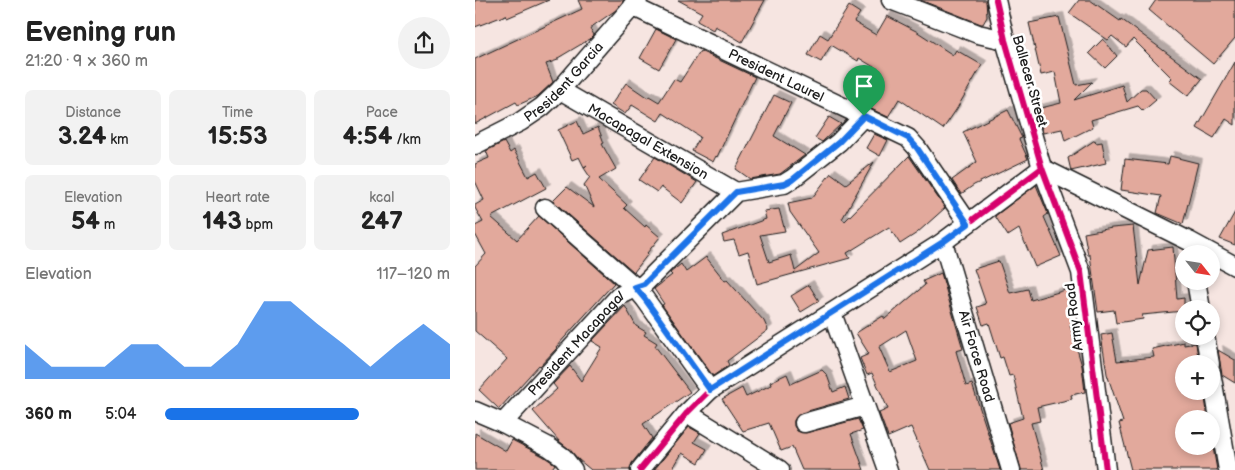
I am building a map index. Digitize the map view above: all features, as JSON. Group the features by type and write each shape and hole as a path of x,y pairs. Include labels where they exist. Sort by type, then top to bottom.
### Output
{"street":[{"path":"891,0 978,34 1005,40"},
{"name":"Ballecer Street","path":"996,0 1005,40 1042,168"},
{"name":"President Garcia","path":"475,145 519,122 542,107 560,90 635,3"},
{"name":"President Laurel","path":"635,3 908,138 917,148 968,224"},
{"name":"Macapagal Extension","path":"560,90 736,192"},
{"path":"736,192 784,184 792,180 843,139 864,116"},
{"path":"640,470 687,413 710,390 943,242 1042,168 1187,245"},
{"name":"Army Road","path":"1042,168 1081,272 1106,470"},
{"name":"President Macapagal","path":"503,422 619,296 644,284 736,192"},
{"path":"545,208 635,287 710,390"},
{"name":"Air Force Road","path":"943,242 1011,470"},
{"path":"1220,260 1235,266"},
{"path":"832,313 888,470"},
{"path":"1216,400 1227,470"},
{"path":"805,423 865,406"},
{"path":"475,411 503,422 556,451 573,470"},
{"path":"687,413 780,470"}],"building":[{"path":"475,0 549,0 507,18 506,15 475,27"},
{"path":"578,0 624,0 616,10 590,28 594,35 590,39 558,58 558,60 546,64 553,82 538,96 518,105 516,102 475,124 475,59 582,9"},
{"path":"678,0 765,0 742,42 715,26 713,30 697,21 702,13"},
{"path":"920,0 986,0 987,17 983,24 981,24"},
{"path":"1079,0 1090,0 1120,21 1121,19 1202,79 1188,96 1169,81 1172,78 1133,39 1126,47 1112,36 1108,40 1069,13"},
{"path":"1156,0 1235,0 1235,38 1213,64 1149,10"},
{"path":"849,6 860,13 854,22 876,35 887,16 916,31 953,55 956,50 982,65 943,129 899,99 888,117 865,106 876,88 874,87 882,72 859,58 858,61 831,45 821,62 808,55 820,34 828,39"},
{"path":"1059,17 1076,85 1092,82 1074,100 1122,85 1127,102 1141,89 1146,89 1156,100 1143,111 1138,106 1091,120 1093,127 1065,141 1062,129 1043,133 1037,109 1061,103 1055,72 1041,75 1029,23"},
{"path":"656,29 676,39 659,69 640,58"},
{"path":"1103,39 1117,56 1105,68 1089,53"},
{"path":"700,51 755,77 713,162 692,151 700,137 663,113 658,121 632,105 625,114 611,105 626,83 648,98 649,96 659,102 674,79 680,82"},
{"path":"1235,62 1235,125 1226,119 1214,138 1197,128"},
{"path":"774,95 791,103 774,136 805,155 780,174 750,179 736,169"},
{"path":"1008,110 1022,138 1019,139 1028,159 974,185 961,194 952,180 977,162 963,132"},
{"path":"829,117 841,124 822,142 815,138"},
{"path":"577,121 583,134 598,127 604,143 602,144 616,169 599,179 627,205 624,208 645,227 646,225 660,237 634,272 553,201 567,187 594,207 584,185 590,177 584,168 587,165 584,167 579,157 572,160 558,130"},
{"path":"874,134 888,140 880,156 866,148"},
{"path":"1095,140 1096,143 1102,142 1106,163 1071,171 1068,158"},
{"path":"504,142 510,153 514,150 528,177 537,172 546,188 491,217 517,240 539,216 614,283 557,348 499,409 479,390 507,359 475,331 475,266 486,254 475,234 475,226 483,222 475,205 484,200 475,181 475,164 489,158 486,151"},
{"path":"909,156 945,208 917,233 900,244 889,227 847,253 850,258 757,284 748,251 739,254 734,240 724,242 722,235 766,219 764,211 779,209 785,231 760,235 769,262 791,255 795,271 819,253 790,212 788,203 812,198 831,173 846,184 874,162 842,219 845,221"},
{"path":"1170,156 1198,163 1183,224 1157,213 1161,196 1121,190 1125,159 1168,164"},
{"path":"655,157 697,182 682,203 661,187 657,192 639,180"},
{"path":"1036,185 1048,214 1044,217 1061,256 1035,267 1019,229 1008,236 995,216"},
{"path":"1235,212 1235,245 1220,239"},
{"path":"1133,226 1140,285 1148,250 1173,247 1175,290 1177,299 1184,298 1184,300 1175,300 1175,312 1142,315 1143,319 1116,323 1114,310 1098,312 1090,255 1088,255 1084,233"},
{"path":"706,257 725,281 727,280 764,321 768,330 727,361 729,365 713,376 662,305 664,304 654,289 672,275 670,273 681,264 686,272"},
{"path":"999,261 1010,293 1028,289 1031,300 1069,289 1076,315 1077,323 1070,325 1082,366 1085,392 1071,395 1072,399 1037,407 1040,421 1031,423 1044,470 1021,470 1008,423 1023,418 1013,375 1009,376 1003,357 1000,358 989,323 983,325 977,307 986,304 974,269"},
{"path":"941,273 963,349 956,351 966,386 972,384 1000,470 930,470 911,427 888,437 879,413 888,409 872,373 867,375 860,358 869,354 856,333 883,316 885,319 925,285 923,281","holes":["906,330 917,361 890,372 879,347"]},
{"path":"809,285 819,301 801,312 791,296"},
{"path":"625,306 636,326 646,332 644,335 657,343 655,346 690,392 643,424 652,438 632,463 630,470 591,470 559,441 533,411 557,389 553,384 570,366 581,381 602,347 592,341"},
{"path":"1112,333 1117,361 1154,357 1152,349 1175,344 1196,345 1198,355 1175,355 1175,400 1205,400 1207,410 1175,410 1175,455 1214,455 1217,470 1131,470 1119,423 1123,422 1107,374 1101,335"},
{"path":"1218,350 1235,360 1235,383 1222,375"},
{"path":"822,370 827,375 833,392 845,387 849,399 801,413 794,420 794,426 797,431 806,433 858,419 863,430 851,434 864,470 802,470 792,447 781,451 769,423 743,431 722,399 742,388 746,397 771,385 770,382 787,374 791,384"},
{"path":"689,427 700,433 694,442 707,449 699,463 682,453 672,470 654,470"},
{"path":"475,433 506,451 512,440 555,464 551,470 475,470"}],"cycle path":[{"path":"996,0 1005,40 1042,168 1081,272 1106,470"},
{"path":"640,470 687,413 710,390 943,242 1042,168"}],"route":[{"path":"864,116 908,138 917,148 968,224 943,242 710,390 635,287 644,284 736,192 784,184 792,180 846,136 864,116"}]}
